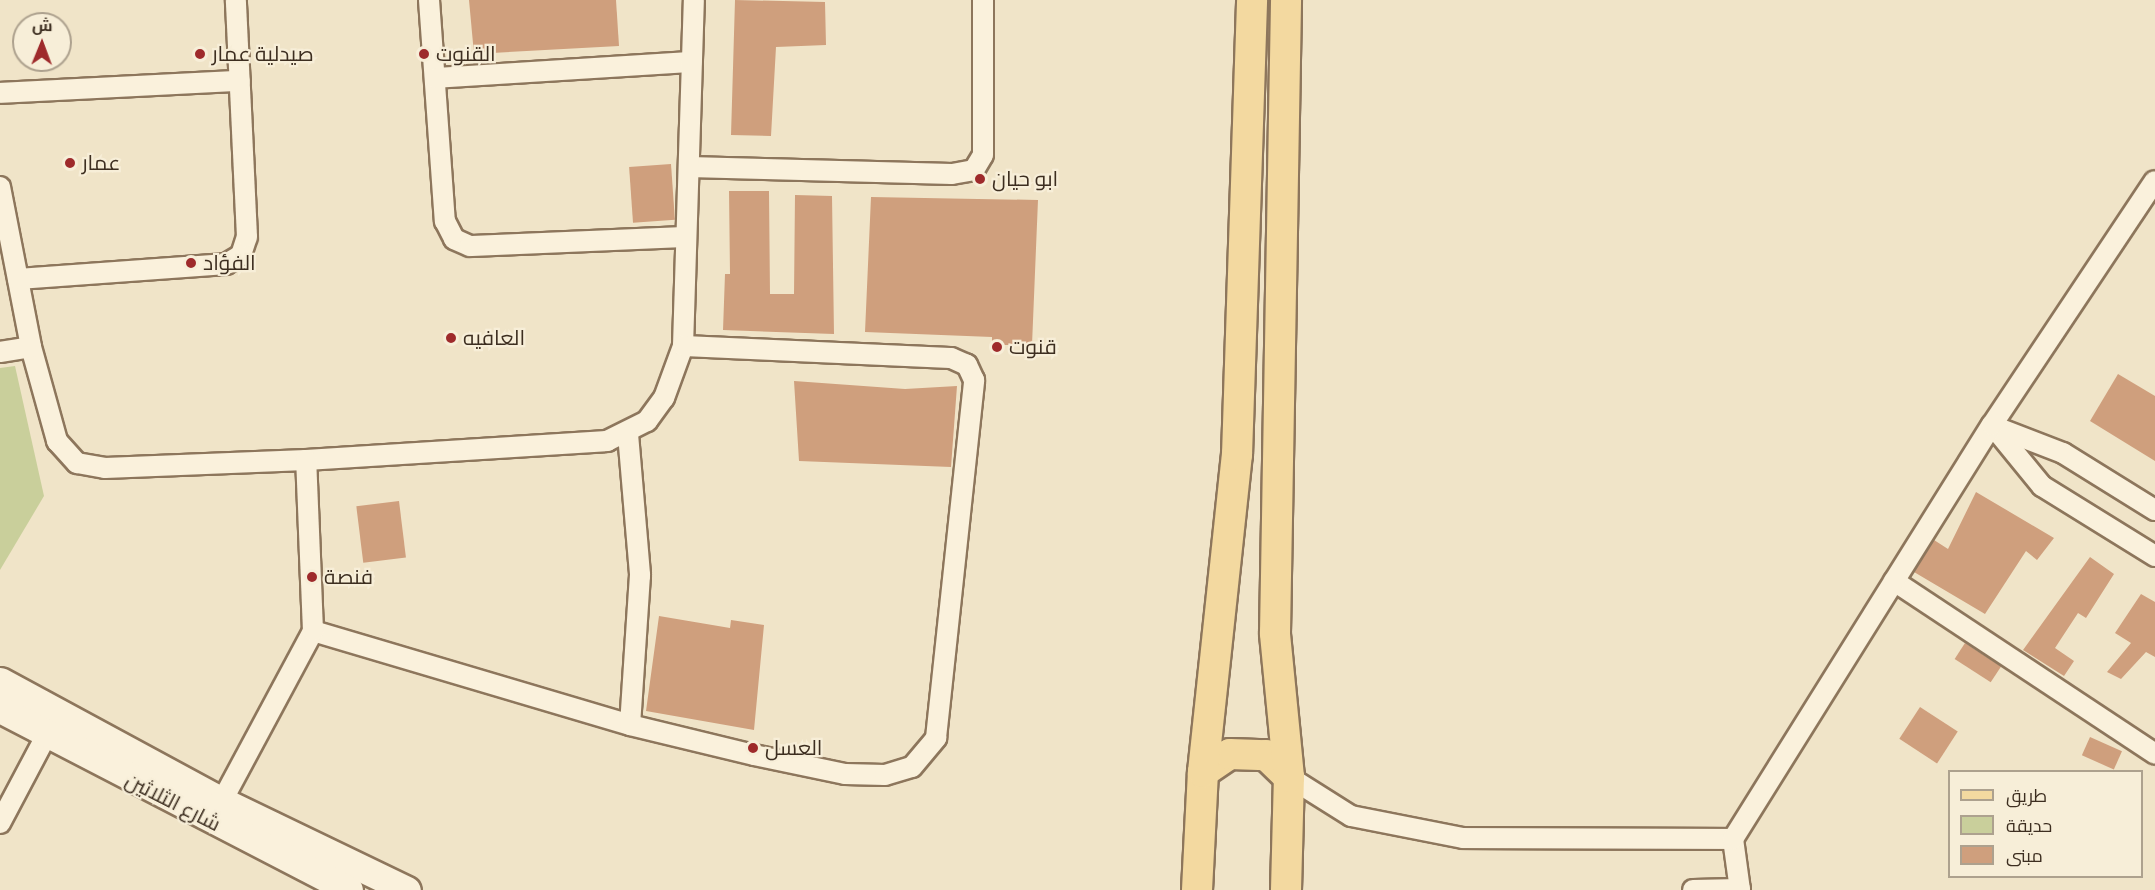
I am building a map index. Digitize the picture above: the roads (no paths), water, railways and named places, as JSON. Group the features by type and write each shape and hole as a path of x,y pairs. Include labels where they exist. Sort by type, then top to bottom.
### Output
{"main road":[{"path":"1197,890 1203,772 1237,455 1252,0"},
{"path":"1286,0 1275,633 1289,777 1286,890"},
{"path":"0,681 222,801 340,877 407,890"},
{"name":"شارع الثلاثين","path":"0,709 46,736 340,877"},
{"path":"1203,772 1230,754 1266,755 1289,777"}],"street":[{"path":"18,279 226,264 242,255 247,237 236,0"},
{"path":"429,0 445,221 454,239 471,246 686,237"},
{"path":"0,187 31,347 57,441 77,463 105,468 306,460 607,441 628,434 647,421 664,398 683,346 694,0"},
{"path":"688,167 952,174 974,170 983,155 983,0"},
{"path":"435,78 692,62"},
{"path":"0,93 240,81"},
{"path":"1693,890 1740,890 1733,839 1992,425 2155,182"},
{"path":"313,631 630,725 845,774 885,775 912,767 936,738 974,380 967,364 951,358 683,346"},
{"path":"0,352 31,347"},
{"path":"1992,425 2063,453 2155,510"},
{"path":"1992,425 2042,486 2155,556"},
{"path":"628,434 640,575 630,725"},
{"path":"222,801 313,631 306,460"},
{"path":"1894,581 2155,754"},
{"path":"0,823 46,736"},
{"path":"1289,777 1351,816 1463,838 1733,839"}],"place":[{"name":"صيدلية عمار","path":"200,54"},
{"name":"القنوت","path":"424,54"},
{"name":"عمار","path":"70,163"},
{"name":"ابو حيان","path":"980,179"},
{"name":"الفؤاد","path":"191,263"},
{"name":"العافيه","path":"451,338"},
{"name":"قنوت","path":"997,347"},
{"name":"فنصة","path":"312,577"},
{"name":"العسل","path":"753,748"}]}
